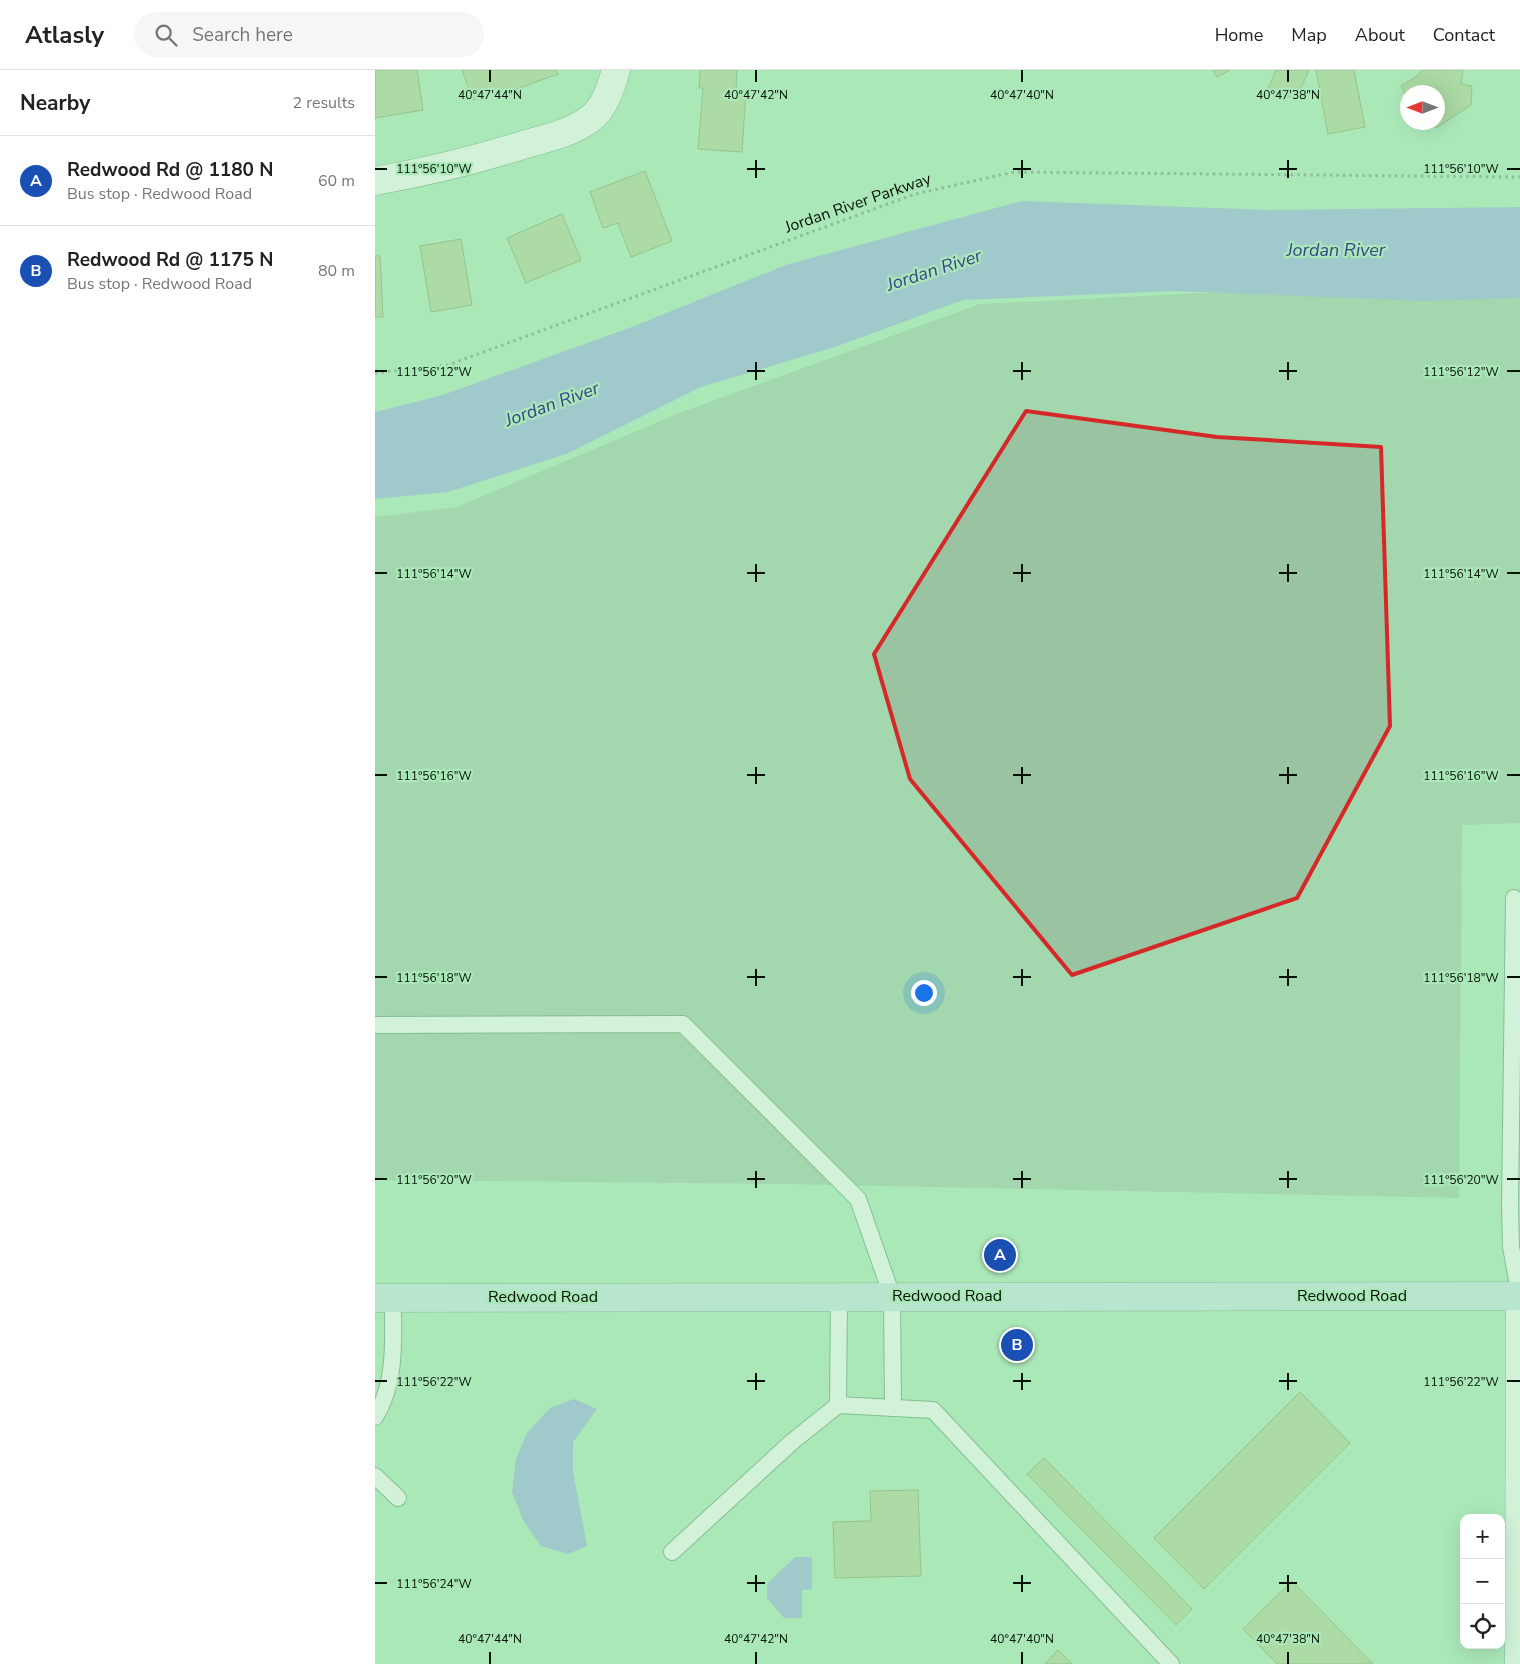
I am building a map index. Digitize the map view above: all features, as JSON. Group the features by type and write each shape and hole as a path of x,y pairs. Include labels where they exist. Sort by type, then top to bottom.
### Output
{"main road":[{"name":"Redwood Road","path":"384,1298 1520,1296"}],"street":[{"path":"375,181 473,161 559,134 575,127 591,119 602,106 616,70"},
{"path":"1519,1664 1520,1296"}],"lane":[{"path":"1514,898 1515,1114 1511,1247 1520,1296"},
{"path":"375,1025 683,1024 859,1199 892,1296 893,1408"},
{"path":"838,1405 839,1296"},
{"path":"375,1418 389,1390 393,1349 384,1298"},
{"path":"672,1552 793,1441 838,1405 933,1410 1171,1664"},
{"path":"375,1476 398,1498"}],"path":[{"name":"Jordan River Parkway","path":"375,373 448,366 915,194 1015,172 1520,177"}],"highlighted area":[{"path":"1026,411 1217,437 1381,447 1390,726 1297,898 1072,975 910,779 874,654"}],"green space":[{"path":"1244,291 1520,297 1520,823 1462,825 1459,1198 784,1184 375,1180 375,517 457,507 679,413 980,304"}],"water":[{"name":"Jordan River","path":"1022,201 1268,210 1520,207 1520,298 1423,301 1174,291 963,300 835,347 701,387 569,453 448,492 375,499 375,412 443,395 629,328 786,265"},
{"path":"574,1399 597,1409 573,1442 573,1472 587,1546 568,1554 541,1546 523,1520 512,1492 516,1459 527,1433 550,1408"},
{"path":"795,1557 812,1557 812,1589 802,1590 802,1618 784,1618 767,1598 767,1584"}],"building":[{"path":"375,70 417,70 423,110 375,118"},
{"path":"462,70 556,70 558,74 500,95 499,91 473,100"},
{"path":"700,70 737,70 736,90 746,91 742,152 698,149 703,88 699,88"},
{"path":"1213,70 1230,70 1217,77"},
{"path":"1276,70 1309,70 1296,99 1268,89"},
{"path":"1316,70 1354,70 1365,127 1328,134"},
{"path":"1421,70 1463,70 1461,84 1472,86 1471,105 1445,122 1445,85 1403,85 1420,74"},
{"path":"645,171 672,241 631,257 618,223 603,228 590,192"},
{"path":"562,214 581,260 526,283 507,238"},
{"path":"461,239 472,305 431,312 420,246"},
{"path":"375,256 380,256 383,317 375,317"},
{"path":"1300,1392 1350,1443 1204,1589 1154,1538"},
{"path":"1044,1458 1192,1609 1176,1625 1027,1474"},
{"path":"918,1490 921,1576 835,1578 833,1522 871,1521 870,1491"},
{"path":"1292,1581 1373,1664 1277,1664 1243,1629"},
{"path":"1058,1650 1072,1664 1045,1664"}],"place":[{"name":"Redwood Rd @ 1180 N","path":"1000,1255"},
{"name":"Redwood Rd @ 1175 N","path":"1017,1345"}]}
